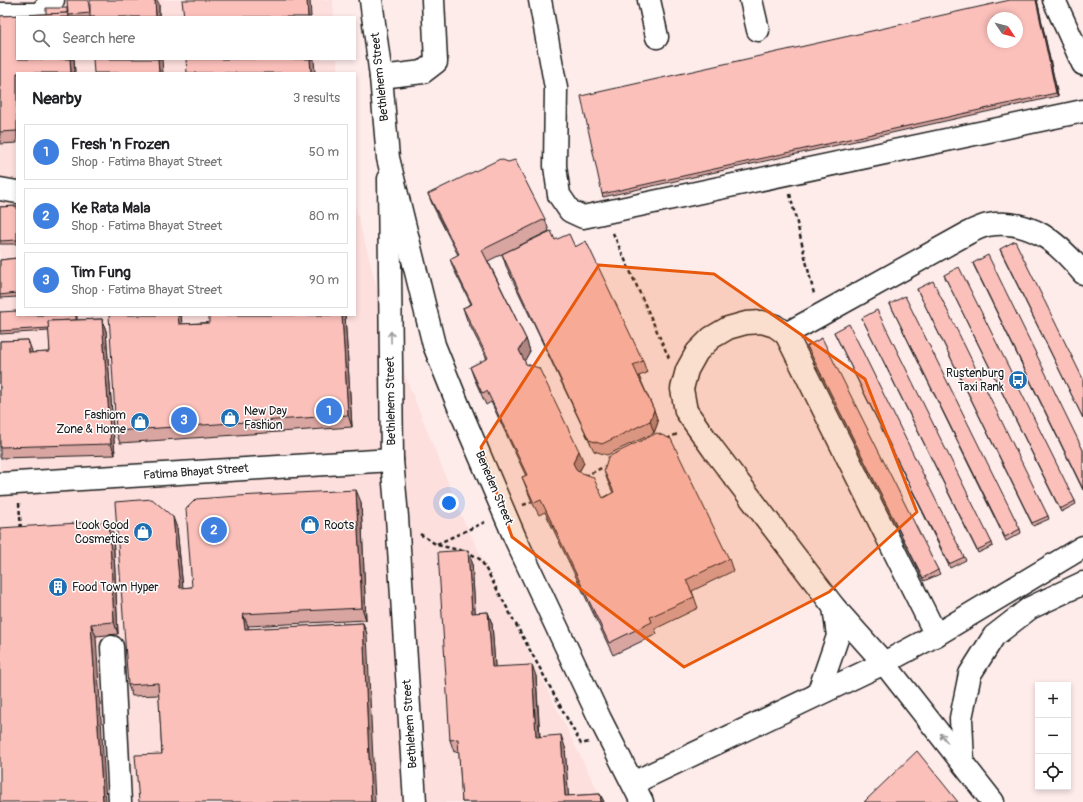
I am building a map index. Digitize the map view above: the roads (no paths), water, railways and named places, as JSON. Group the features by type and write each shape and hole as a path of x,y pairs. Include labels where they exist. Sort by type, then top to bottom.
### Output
{"street":[{"path":"0,10 39,14 54,0"},
{"name":"Bethlehem Street","path":"371,0 381,77 388,158 392,460 415,802"},
{"path":"381,77 423,72 436,62 433,0"},
{"path":"540,0 556,88 555,166 559,195 570,210 583,217 1083,111"},
{"path":"649,0 657,37"},
{"path":"751,0 758,30"},
{"path":"1054,0 1083,64"},
{"name":"Beneden Street","path":"388,158 434,345 515,538 637,793"},
{"path":"0,188 16,192"},
{"path":"786,334 968,233 988,225 1010,223 1032,229 1052,241 1083,273"},
{"path":"936,636 786,334 775,326 762,322 746,323 728,328 711,338 697,352 687,370 682,389 686,411 834,608 884,663 963,763 989,800"},
{"name":"Fatima Bhayat Street","path":"9,484 392,460"},
{"path":"637,793 818,694 884,663 936,636 1083,547"},
{"path":"963,763 961,718 970,674 994,636 1030,608 1083,583"},
{"path":"818,694 838,636 834,608"},
{"path":"112,648 120,802"}],"place":[{"name":"Rustenburg Taxi Rank","path":"1018,380"},
{"name":"Fresh 'n Frozen","path":"329,411"},
{"name":"New Day Fashion","path":"230,418"},
{"name":"Tim Fung","path":"184,420"},
{"name":"Fashiom Zone & Home","path":"140,422"},
{"name":"Roots","path":"310,525"},
{"name":"Ke Rata Mala","path":"214,530"},
{"name":"Look Good Cosmetics","path":"143,532"},
{"name":"Food Town Hyper","path":"58,587"}]}
